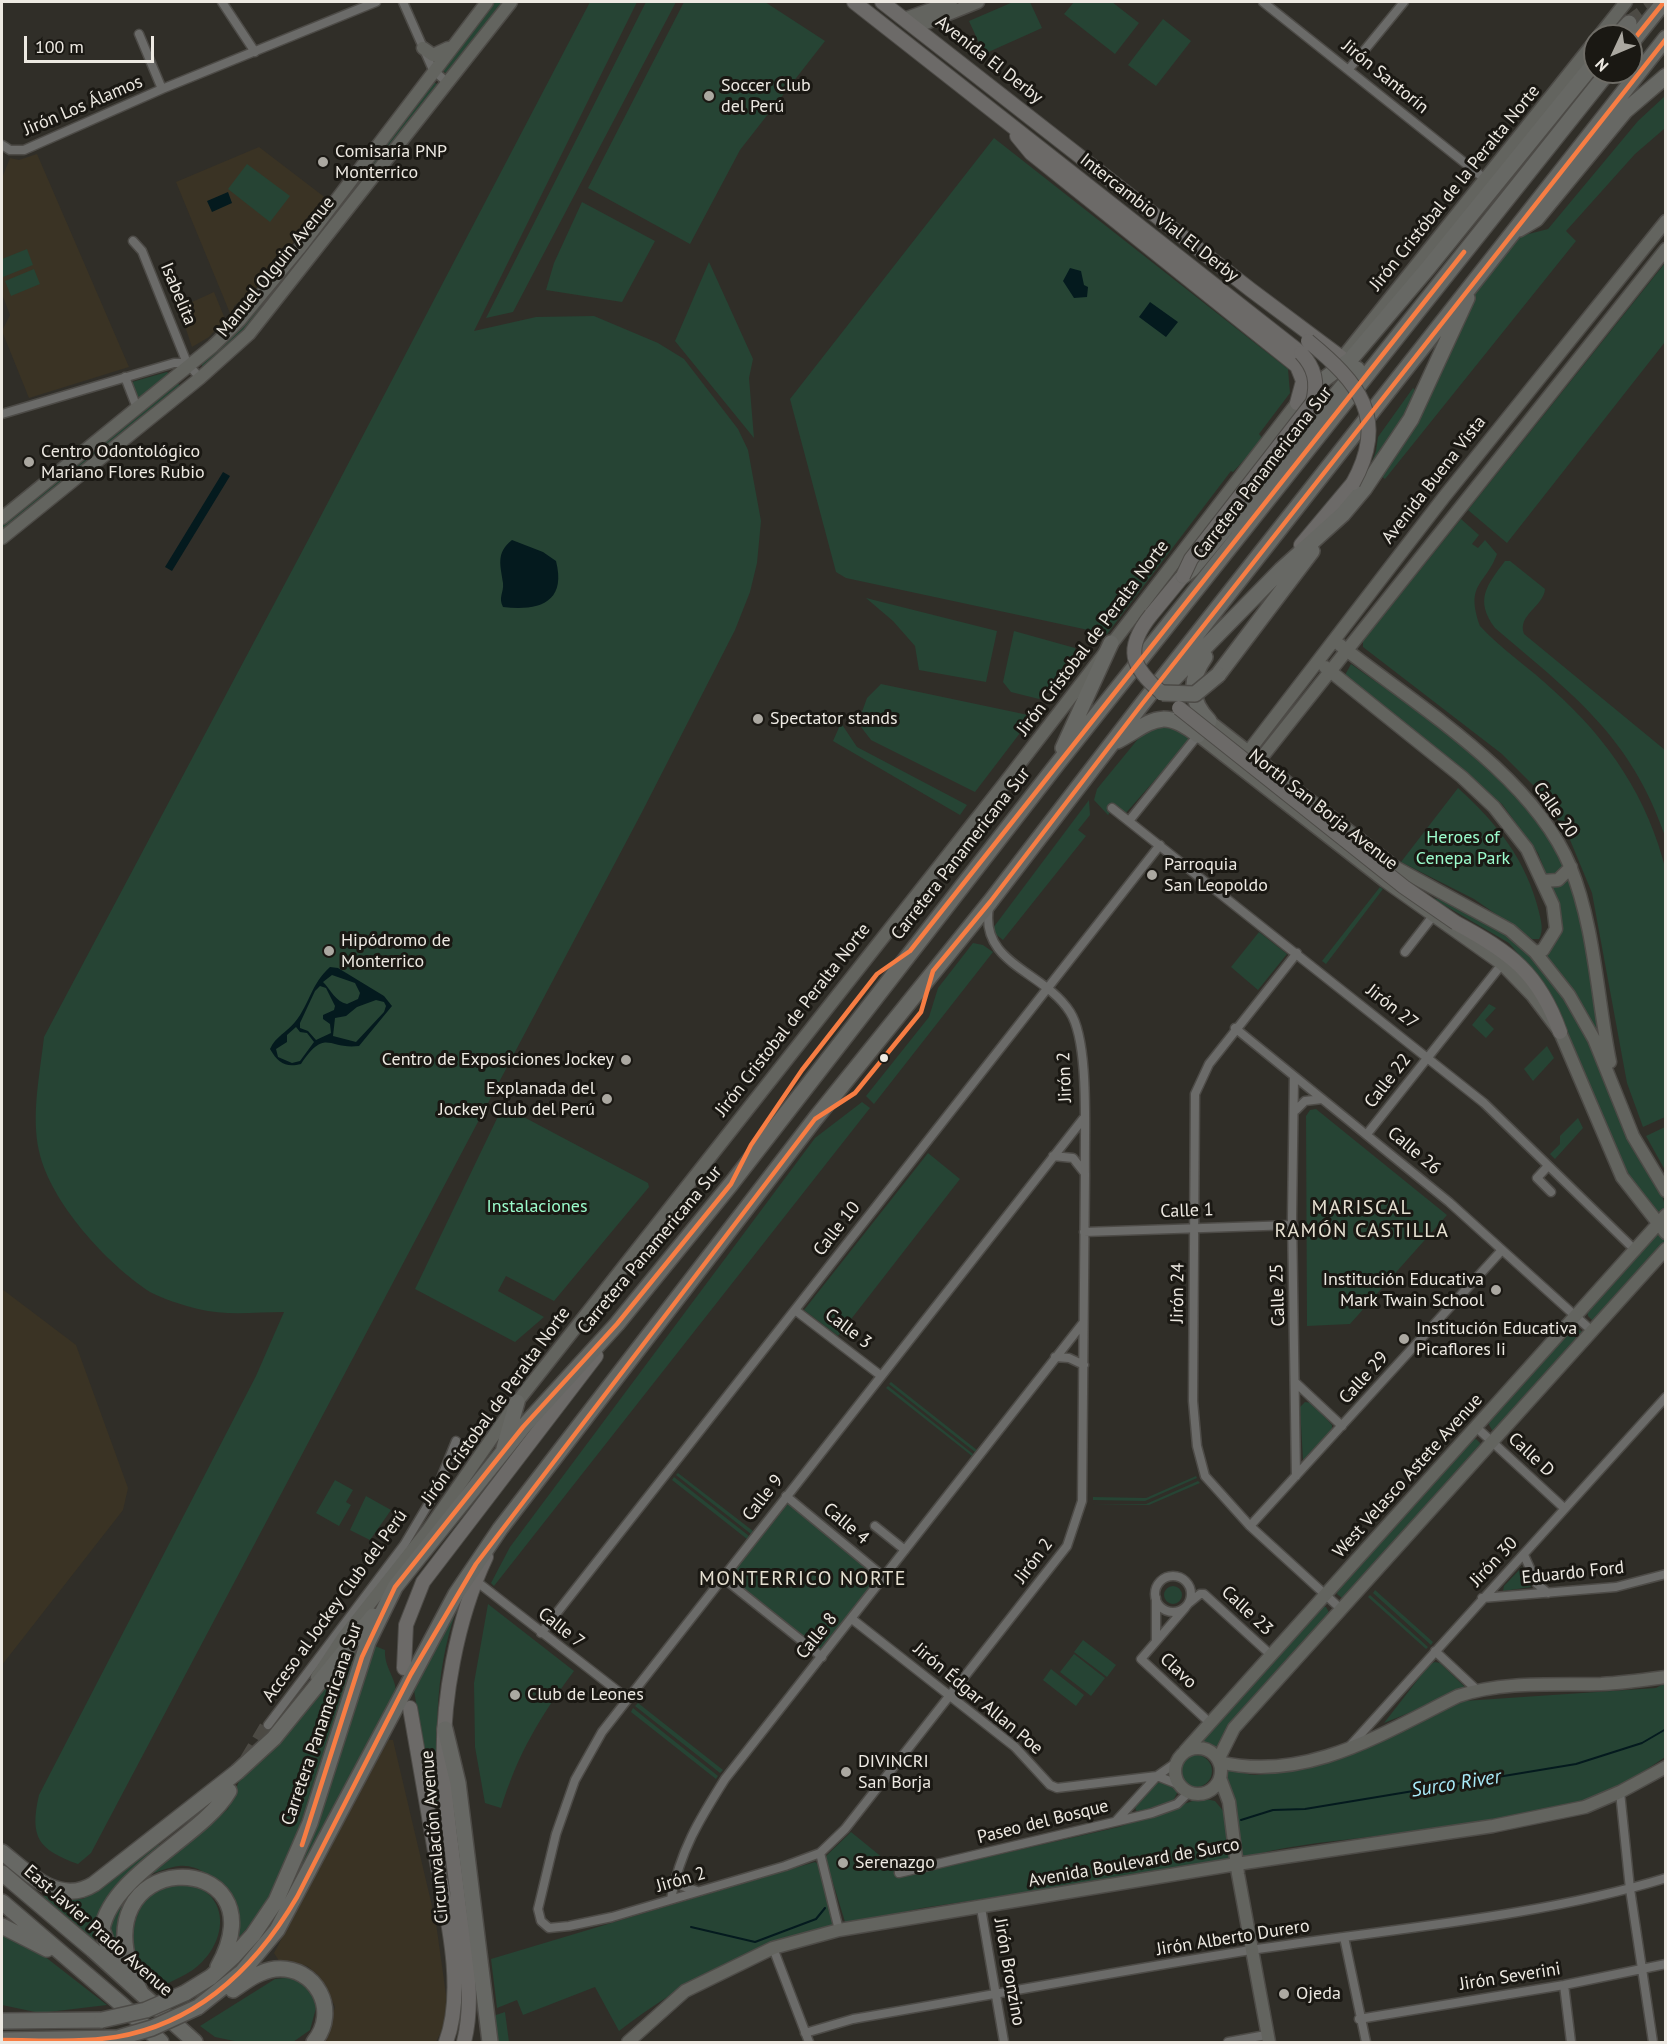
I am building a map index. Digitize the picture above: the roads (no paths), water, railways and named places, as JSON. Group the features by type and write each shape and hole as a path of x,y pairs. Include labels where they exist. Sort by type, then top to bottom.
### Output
{"highway":[{"path":"1643,28 1664,2"},
{"path":"198,2007 235,1979 277,1930 456,1594 501,1529 815,1119 990,902 1142,704 1664,40"},
{"path":"1509,235 1536,219 1625,111 1665,76"},
{"path":"1323,381 1350,360 1583,77"},
{"name":"Carretera Panamericana Sur","path":"2,2021 102,2020 146,2010 185,1993 211,1977 253,1935 272,1908 289,1875 327,1773 365,1650 395,1587 503,1451 544,1402 617,1324 731,1184 1058,763 1397,334 1598,84"},
{"path":"1142,704 1159,695 1281,570 1334,522 1364,489 1411,419 1476,277"},
{"path":"1183,576 1192,569 1334,394 1373,351 1397,334"},
{"path":"1162,693 1195,694 1208,685 1334,522"},
{"path":"1209,721 1195,703 1192,692 1193,678 1221,632"},
{"path":"1058,763 1078,711 1112,643"},
{"path":"1111,745 1150,720 1167,718 1180,721 1198,735"},
{"path":"503,1451 517,1402"},
{"path":"2,1852 38,1881 51,1888 70,1892 89,1887 249,1761 283,1729 395,1587"},
{"path":"445,1729 458,1783 490,2043"},
{"path":"118,1972 103,1938 102,1929 111,1906 175,1842 217,1807 229,1791"},
{"name":"East Javier Prado Avenue","path":"2,1873 140,1991 195,2043"},
{"path":"140,1991 126,1954 126,1923 135,1903 144,1892 160,1880 173,1876 193,1876 208,1883 222,1895 229,1909 230,1938 211,1977"},
{"path":"2,1902 69,1959 161,2043"},
{"path":"2,1926 69,1959"},
{"path":"2,2040 118,2038 161,2025 264,1972 278,1969 292,1971 315,1985 325,2003 324,2026 314,2043"},
{"path":"2,2014 23,2022"}],"main road":[{"name":"Avenida El Derby","path":"854,2 996,112"},
{"name":"Avenida El Derby","path":"882,2 1072,149"},
{"name":"Intercambio Vial El Derby","path":"996,112 1304,347"},
{"path":"996,112 1031,153 1297,366 1303,381 1297,403"},
{"path":"1072,149 1101,181 1304,347 1348,376 1366,410 1370,430 1368,449 1353,483 1281,570"},
{"path":"1072,149 1251,290 1342,358"},
{"path":"1304,347 1316,378 1313,402 1191,558 1183,576 1141,627 1134,643 1135,661 1141,673 1162,693 1394,880 1456,923 1493,945 1533,977 1550,1004 1560,1032"},
{"path":"404,1668 406,1625 423,1582 617,1324"},
{"name":"Circunvalación Avenue","path":"464,2043 469,1995 445,1782 445,1729 456,1648 476,1581 501,1529"},
{"name":"Circunvalación Avenue","path":"410,1708 445,1906 453,1976 454,2006 446,2043"}],"street":[{"path":"222,2 255,52"},
{"name":"Jirón Los Álamos","path":"2,145 10,150 24,150 162,89 376,2"},
{"path":"404,2 433,70 448,83"},
{"name":"Manuel Olguin Avenue","path":"2,518 240,321 299,249 487,2"},
{"name":"Manuel Olguin Avenue","path":"2,538 200,378 249,334 405,133 448,83 511,2"},
{"path":"910,23 951,2"},
{"path":"910,23 978,2"},
{"name":"Jirón Santorín","path":"1263,2 1485,179"},
{"path":"1349,69 1404,2"},
{"path":"1609,24 1626,2"},
{"path":"139,34 162,89"},
{"path":"423,48 433,55 452,46"},
{"name":"Jirón Cristóbal de la Peralta Norte","path":"1323,381 1583,56"},
{"name":"Avenida Buena Vista","path":"1237,766 1333,639 1665,221"},
{"name":"Isabelita","path":"133,242 142,251 188,364 200,378"},
{"path":"299,249 310,257"},
{"name":"Avenida Buena Vista","path":"1247,775 1665,249"},
{"path":"1636,257 1649,269"},
{"path":"2,414 174,363 188,364"},
{"path":"125,377 137,408"},
{"name":"Jirón Cristobal de Peralta Norte","path":"310,1696 319,1672 428,1530 517,1402 1004,784 1297,403 1323,381"},
{"name":"Calle 20","path":"1333,639 1447,728 1517,787 1552,830 1571,867 1587,928 1614,1084"},
{"path":"1317,660 1462,777 1494,807 1527,849 1553,905 1556,929 1544,950 1535,952"},
{"path":"1209,721 1395,867 1509,930 1535,952 1569,995 1594,1039 1633,1136 1665,1191"},
{"path":"1130,821 1198,735"},
{"name":"North San Borja Avenue","path":"1198,735 1433,916 1502,964 1532,995 1560,1032 1580,1074 1593,1111 1622,1177 1661,1226"},
{"name":"Jirón 27","path":"1112,808 1428,1056 1484,1103 1636,1251"},
{"name":"Calle 10","path":"541,1634 1160,845"},
{"path":"1542,881 1558,880 1571,867"},
{"name":"Jirón 2","path":"549,1928 591,1922 703,1891 820,1853 845,1829 1067,1546 1082,1501 1085,1174 1079,1030 1060,998 996,947 987,926 990,902"},
{"path":"1405,952 1433,916"},
{"name":"Jirón 24","path":"1297,953 1235,1028 1209,1064 1195,1095 1193,1401 1197,1446 1205,1476 1250,1526 1341,1609"},
{"name":"Calle 22","path":"1367,1134 1502,964"},
{"name":"Calle 26","path":"1235,1028 1367,1134 1592,1331"},
{"name":"Calle 25","path":"1294,1077 1296,1110 1293,1225 1296,1476"},
{"path":"1296,1110 1305,1101 1322,1099"},
{"name":"Calle 9","path":"549,1928 541,1921 538,1909 560,1823 575,1780 602,1732 1083,1119"},
{"path":"1053,1156 1073,1158 1085,1174"},
{"path":"1548,1166 1537,1178 1551,1191"},
{"name":"Calle 1","path":"1084,1232 1293,1225"},
{"name":"West Velasco Astete Avenue","path":"1185,1751 1476,1427 1661,1226"},
{"path":"1228,2043 1268,2039 1251,1950 1229,1802 1220,1778 1219,1761 1225,1744 1234,1728 1665,1249"},
{"name":"Calle 29","path":"1250,1526 1502,1250"},
{"name":"Calle 3","path":"795,1310 880,1375"},
{"name":"Calle 8","path":"671,1899 677,1869 694,1826 725,1779 1083,1323"},
{"path":"1055,1357 1069,1358 1084,1365"},
{"path":"1296,1383 1342,1426"},
{"name":"Jirón 30","path":"1346,1750 1665,1397"},
{"name":"Calle D","path":"1476,1427 1564,1508"},
{"name":"Acceso al Jockey Club del Perú","path":"268,1725 404,1545 435,1493 456,1441"},
{"name":"Calle 4","path":"786,1496 884,1577"},
{"path":"875,1526 905,1551"},
{"path":"1524,1555 1538,1584 1548,1593"},
{"name":"Eduardo Ford","path":"1482,1598 1616,1587 1665,1574"},
{"path":"722,1577 822,1657"},
{"path":"1176,1577 1190,1587 1187,1606 1173,1612 1168,1611 1156,1598 1160,1582 1176,1577"},
{"name":"Calle 7","path":"476,1581 541,1634 628,1699"},
{"name":"Clavo","path":"1200,1594 1141,1659 1210,1723"},
{"name":"Calle 23","path":"1200,1594 1209,1598 1271,1655"},
{"name":"Clavo","path":"1156,1598 1156,1640"},
{"name":"Jirón Édgar Allan Poe","path":"852,1619 1016,1747 1050,1785 1057,1788 1157,1776"},
{"path":"1435,1651 1478,1691"},
{"path":"1116,1821 1157,1776 1177,1762 1185,1751 1200,1748 1214,1754 1219,1761 1239,1768 1281,1767 1346,1750 1458,1696 1478,1691 1522,1686 1600,1684 1665,1677"},
{"path":"1225,1744 1227,1753 1239,1768"},
{"path":"1177,1762 1175,1774 1185,1789"},
{"name":"Avenida Boulevard de Surco","path":"628,2043 685,1991 773,1948 839,1930 1237,1864 1493,1826 1585,1807 1620,1792 1665,1767"},
{"path":"1157,1776 1185,1789 1205,1793 1221,1802 1232,1821"},
{"path":"1205,1793 1211,1790 1220,1778"},
{"name":"Paseo del Bosque","path":"899,1873 1116,1821 1177,1804 1185,1789"},
{"path":"1620,1792 1630,1889 1653,2043"},
{"path":"820,1853 839,1930"},
{"path":"677,1869 682,1886 703,1891"},
{"name":"Jirón Alberto Durero","path":"805,2033 853,2019 1251,1950 1507,1912 1630,1889 1665,1878"},
{"name":"Jirón Bronzino","path":"981,1908 1004,2043"},
{"path":"1344,1938 1359,2019 1366,2043"},
{"path":"773,1948 809,2043"},
{"name":"Jirón Severini","path":"1359,2019 1642,1971 1665,1964"},
{"path":"1564,1985 1571,2043"}],"water":[{"path":"228,192 232,203 212,212 207,201"},
{"path":"1070,268 1081,271 1084,285 1088,287 1087,297 1074,298 1063,281"},
{"path":"1150,302 1178,322 1166,337 1139,317"},
{"path":"223,472 230,476 172,571 165,567"},
{"path":"512,540 543,552 556,561 557,587 553,596 538,606 503,607 500,560 503,550"},
{"path":"330,967 338,968 384,996 392,1006 359,1046 322,1043 309,1053 301,1064 287,1065 276,1058 270,1049 295,1022 324,973","holes":["332,975 355,983 360,993 358,999 347,1004 343,1003 323,982","320,986 326,988 335,1006 334,1010 323,1015 323,1019 330,1024 331,1033 316,1040 308,1031 300,1028 300,1023 315,991","376,1000 384,1002 386,1006 384,1012 356,1042 333,1036 335,1018 346,1016 357,1007","296,1027 300,1032 307,1033 314,1042 300,1061 292,1063 278,1057 276,1049 287,1042 287,1035"]}],"waterway":[{"name":"Surco River","path":"1241,1820 1273,1810 1305,1809 1576,1764 1642,1743 1666,1729"},
{"path":"691,1927 755,1942 816,1919 825,1908"}],"tunnel":[{"path":"1629,23 1651,7 1666,2"},
{"path":"247,1760 268,1725"}],"place":[{"name":"Soccer Club del Perú","path":"709,96"},
{"name":"Comisaría PNP Monterrico","path":"323,162"},
{"name":"Centro Odontológico Mariano Flores Rubio","path":"29,462"},
{"name":"Spectator stands","path":"758,719"},
{"name":"Parroquia San Leopoldo","path":"1152,875"},
{"name":"Hipódromo de Monterrico","path":"329,951"},
{"name":"Centro de Exposiciones Jockey","path":"626,1060"},
{"name":"Explanada del Jockey Club del Perú","path":"607,1099"},
{"name":"Institución Educativa Mark Twain School","path":"1496,1290"},
{"name":"Institución Educativa Picaflores Ii","path":"1404,1339"},
{"name":"Club de Leones","path":"515,1695"},
{"name":"DIVINCRI San Borja","path":"846,1772"},
{"name":"Serenazgo","path":"843,1863"},
{"name":"Ojeda","path":"1284,1994"}],"district":[{"name":"MARISCAL RAMÓN CASTILLA","path":"1362,1220"},
{"name":"MONTERRICO NORTE","path":"803,1579"}],"park label":[{"name":"Heroes of Cenepa Park","path":"1463,848"},
{"name":"Instalaciones","path":"537,1207"}]}
